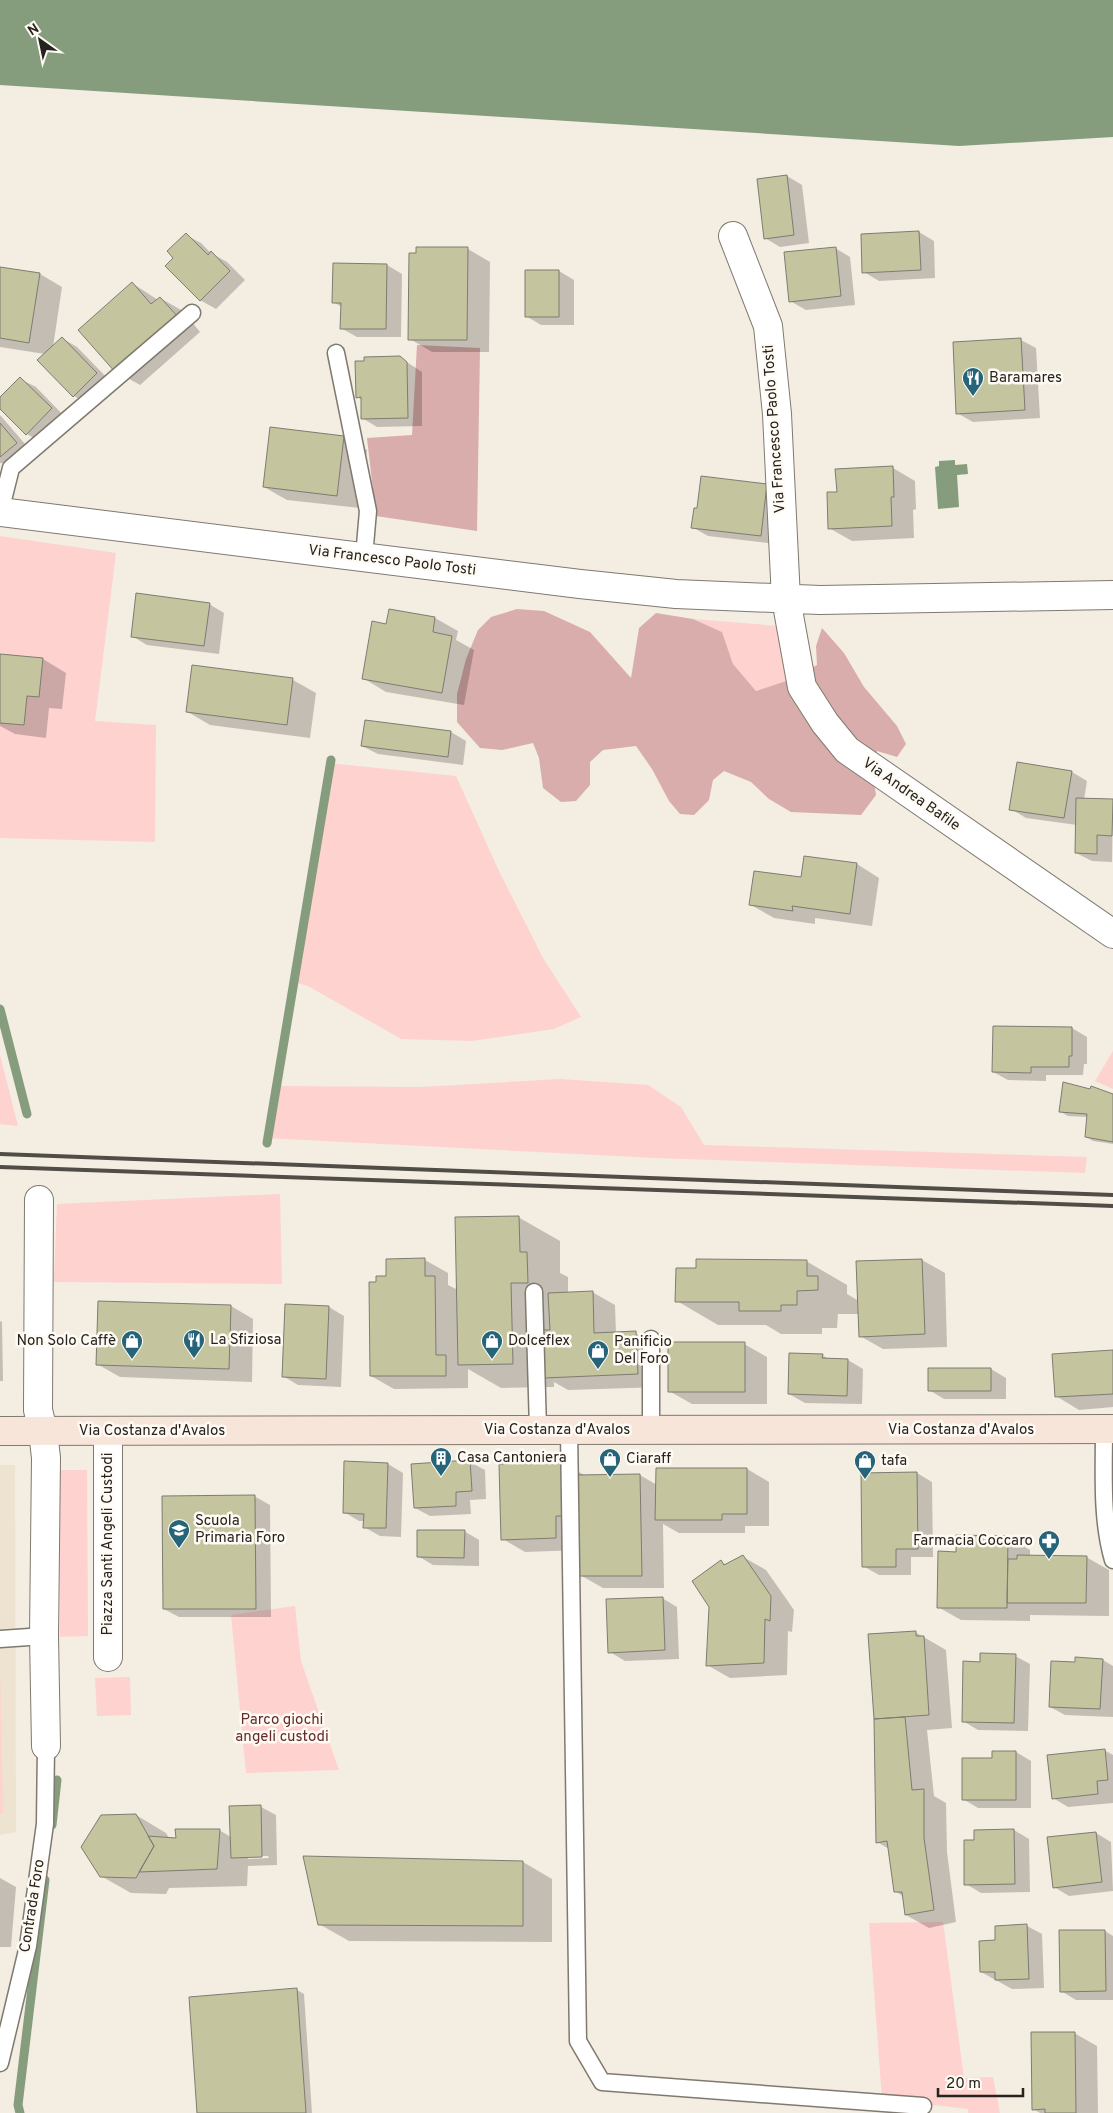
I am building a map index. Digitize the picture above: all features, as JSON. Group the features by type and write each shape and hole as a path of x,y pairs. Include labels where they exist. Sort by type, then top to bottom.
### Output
{"main road":[{"name":"Via Costanza d'Avalos","path":"0,1431 538,1429 1108,1430"}],"street":[{"name":"Via Francesco Paolo Tosti","path":"733,236 768,326 777,414 786,599"},
{"name":"Via Francesco Paolo Tosti","path":"0,512 580,584 676,594 786,599 1113,594"},
{"name":"Via Andrea Bafile","path":"786,599 802,687 825,723 847,750 1113,934"},
{"path":"39,1200 38,1410 46,1458 44,1646 46,1746"},
{"name":"Piazza Santi Angeli Custodi","path":"108,1432 108,1657"}],"lane":[{"path":"0,512 11,468 192,313"},
{"path":"336,353 368,512 364,557"},
{"path":"534,1292 538,1429"},
{"path":"650,1430 651,1339"},
{"path":"569,1430 578,2041 602,2082 923,2106"},
{"path":"1108,1430 1104,1491 1109,1546 1113,1560"},
{"path":"0,1640 44,1646"},
{"name":"Contrada Foro","path":"0,2063 28,1946 45,1824 46,1746"}],"shaded area":[{"path":"0,0 1113,0 1113,137 959,146 0,85"},
{"path":"417,345 480,348 477,531 376,516 367,438 412,435"},
{"path":"955,460 955,465 967,464 968,474 957,475 959,507 938,509 935,467 939,466 939,461"},
{"path":"517,609 544,611 590,632 631,678 639,628 656,613 693,619 722,632 733,664 756,691 789,680 817,665 816,646 822,628 844,653 864,687 897,726 906,744 897,757 877,751 874,782 876,795 861,815 791,812 769,799 751,782 724,771 713,780 709,800 694,815 680,814 669,801 652,769 636,746 603,750 590,762 590,785 576,801 561,802 543,788 539,758 533,743 502,750 480,748 457,722 457,694 466,659 478,630 491,617"},
{"path":"0,1465 15,1465 16,1832 0,1835"}],"green space":[{"path":"0,536 116,553 95,721 156,725 155,842 0,838"},
{"path":"693,619 778,626 789,680 756,691 733,664 722,632"},
{"path":"328,763 456,776 499,871 543,958 581,1017 554,1029 472,1041 401,1039 308,986 291,981"},
{"path":"1113,1051 1113,1089 1095,1081"},
{"path":"0,1055 18,1126 0,1124"},
{"path":"560,1079 648,1085 681,1107 704,1145 1087,1157 1085,1173 656,1158 265,1138 274,1086 421,1087"},
{"path":"280,1194 282,1284 54,1282 57,1204"},
{"path":"59,1470 87,1470 88,1636 60,1637"},
{"name":"Parco giochi angeli custodi","path":"295,1606 301,1661 339,1770 246,1773 231,1615"},
{"path":"0,1663 3,1813 0,1814"},
{"path":"130,1677 131,1715 97,1716 95,1678"},
{"path":"943,1922 964,2078 993,2077 1000,2113 968,2113 968,2109 882,2099 869,1923"}],"building":[{"path":"787,175 794,235 764,239 757,179"},
{"path":"919,231 921,270 862,273 861,234"},
{"path":"186,233 208,255 211,251 230,271 200,301 165,266 173,258 167,251"},
{"path":"416,247 468,247 467,340 408,340 409,253 416,253"},
{"path":"836,247 841,296 789,302 784,252"},
{"path":"333,263 387,264 386,329 340,329 341,303 332,303"},
{"path":"0,267 40,273 29,343 0,338"},
{"path":"525,270 559,270 559,317 525,317"},
{"path":"132,282 151,304 160,297 179,318 116,373 78,330"},
{"path":"62,337 97,373 73,397 37,360"},
{"path":"1021,338 1025,410 956,414 953,342"},
{"path":"400,356 407,362 408,418 361,419 361,397 356,398 355,361 364,361 364,357"},
{"path":"20,377 52,408 26,435 0,409 0,397"},
{"path":"0,423 17,443 0,457"},
{"path":"270,427 344,436 337,496 263,487"},
{"path":"893,466 894,497 891,497 892,526 828,529 827,492 837,492 835,469"},
{"path":"701,476 767,484 761,536 691,528 694,508 697,508"},
{"path":"136,593 210,603 204,646 131,637"},
{"path":"389,609 435,617 433,632 452,636 442,693 362,679 372,621 386,624"},
{"path":"0,654 43,658 39,697 27,696 24,725 0,723"},
{"path":"192,665 293,678 287,725 186,712"},
{"path":"365,720 451,731 448,757 361,746"},
{"path":"1017,762 1072,771 1064,818 1009,810"},
{"path":"1076,798 1113,799 1112,836 1097,835 1097,854 1075,853"},
{"path":"804,856 857,863 850,914 792,906 793,911 749,905 754,871 801,877"},
{"path":"993,1026 1072,1027 1072,1056 1069,1056 1069,1067 1031,1067 1031,1073 992,1072"},
{"path":"1063,1082 1090,1089 1091,1086 1113,1094 1113,1142 1085,1137 1087,1114 1059,1112"},
{"path":"519,1216 520,1252 527,1252 528,1283 511,1283 513,1364 458,1365 455,1217"},
{"path":"425,1258 425,1276 435,1276 436,1355 446,1355 446,1376 370,1376 369,1282 376,1282 376,1276 386,1276 386,1259"},
{"path":"696,1259 807,1260 807,1276 818,1276 818,1290 797,1291 797,1305 781,1305 781,1311 739,1311 739,1302 675,1302 676,1268 696,1268"},
{"path":"922,1259 925,1334 859,1337 856,1261"},
{"path":"593,1291 594,1333 636,1331 638,1374 544,1378 542,1330 550,1330 548,1293"},
{"path":"98,1301 231,1305 229,1369 96,1365"},
{"path":"285,1304 329,1306 326,1379 282,1377"},
{"path":"668,1342 745,1342 745,1392 668,1392"},
{"path":"1113,1350 1113,1394 1055,1397 1052,1354"},
{"path":"789,1353 823,1354 822,1358 848,1359 847,1396 788,1394"},
{"path":"928,1368 991,1368 991,1391 928,1391"},
{"name":"Casa Cantoniera","path":"470,1460 472,1491 456,1492 456,1506 414,1508 411,1464"},
{"path":"344,1461 388,1463 386,1528 363,1528 364,1514 343,1513"},
{"path":"563,1462 565,1516 556,1516 556,1538 501,1540 499,1464"},
{"path":"656,1468 747,1468 747,1514 722,1514 722,1520 655,1520"},
{"path":"917,1472 918,1549 896,1549 896,1567 862,1567 861,1473"},
{"path":"640,1474 642,1576 579,1576 578,1475"},
{"path":"255,1495 256,1609 163,1609 162,1496"},
{"path":"417,1530 465,1530 464,1558 417,1557"},
{"path":"956,1535 1008,1536 1007,1608 937,1608 938,1551 956,1552"},
{"path":"743,1555 771,1596 770,1621 765,1619 764,1663 706,1666 709,1607 692,1581 721,1560 724,1565"},
{"path":"1017,1555 1087,1556 1086,1603 1007,1603 1008,1559 1017,1559"},
{"path":"663,1597 665,1650 608,1653 606,1599"},
{"path":"916,1631 916,1636 924,1636 929,1715 874,1719 868,1634"},
{"path":"980,1653 1016,1654 1014,1723 962,1722 963,1661 980,1662"},
{"path":"1075,1657 1103,1659 1100,1709 1049,1707 1051,1661 1075,1662"},
{"path":"905,1717 912,1790 924,1789 924,1838 934,1910 905,1915 902,1892 894,1892 887,1841 876,1843 874,1719"},
{"path":"1105,1749 1108,1780 1097,1781 1098,1794 1052,1799 1047,1755"},
{"path":"992,1751 1016,1751 1016,1800 962,1800 962,1758 992,1758"},
{"path":"261,1805 262,1857 231,1858 229,1806"},
{"path":"136,1814 154,1846 136,1878 100,1877 81,1847 101,1815"},
{"path":"175,1829 220,1829 217,1869 139,1872 154,1846 148,1836 176,1838"},
{"path":"1014,1829 1015,1884 964,1885 964,1840 974,1840 974,1830"},
{"path":"1096,1832 1102,1882 1053,1888 1047,1837"},
{"path":"303,1856 523,1861 523,1926 318,1925"},
{"path":"1027,1924 1029,1979 995,1980 995,1972 980,1972 979,1941 995,1940 995,1926"},
{"path":"1059,1930 1105,1930 1106,1991 1060,1992"},
{"path":"297,1988 306,2113 197,2113 189,1997"},
{"path":"1031,2032 1075,2032 1076,2113 1045,2113 1045,2109 1032,2110"}],"waterway":[{"path":"267,1143 331,760"},
{"path":"0,1009 27,1114"},
{"path":"52,1825 57,1780"},
{"path":"20,2113 18,2105 45,1880"}],"railway":[{"path":"0,1154 1113,1195"},
{"path":"0,1167 1113,1206"}],"place":[{"name":"Baramares","path":"973,397"},
{"name":"La Sfiziosa","path":"194,1359"},
{"name":"Non Solo Caffè","path":"132,1360"},
{"name":"Dolceflex","path":"492,1360"},
{"name":"Panificio Del Foro","path":"598,1370"},
{"name":"Casa Cantoniera","path":"441,1477"},
{"name":"Ciaraff","path":"610,1478"},
{"name":"tafa","path":"865,1480"},
{"name":"Scuola Primaria Foro","path":"179,1549"},
{"name":"Farmacia Coccaro","path":"1049,1560"}]}
